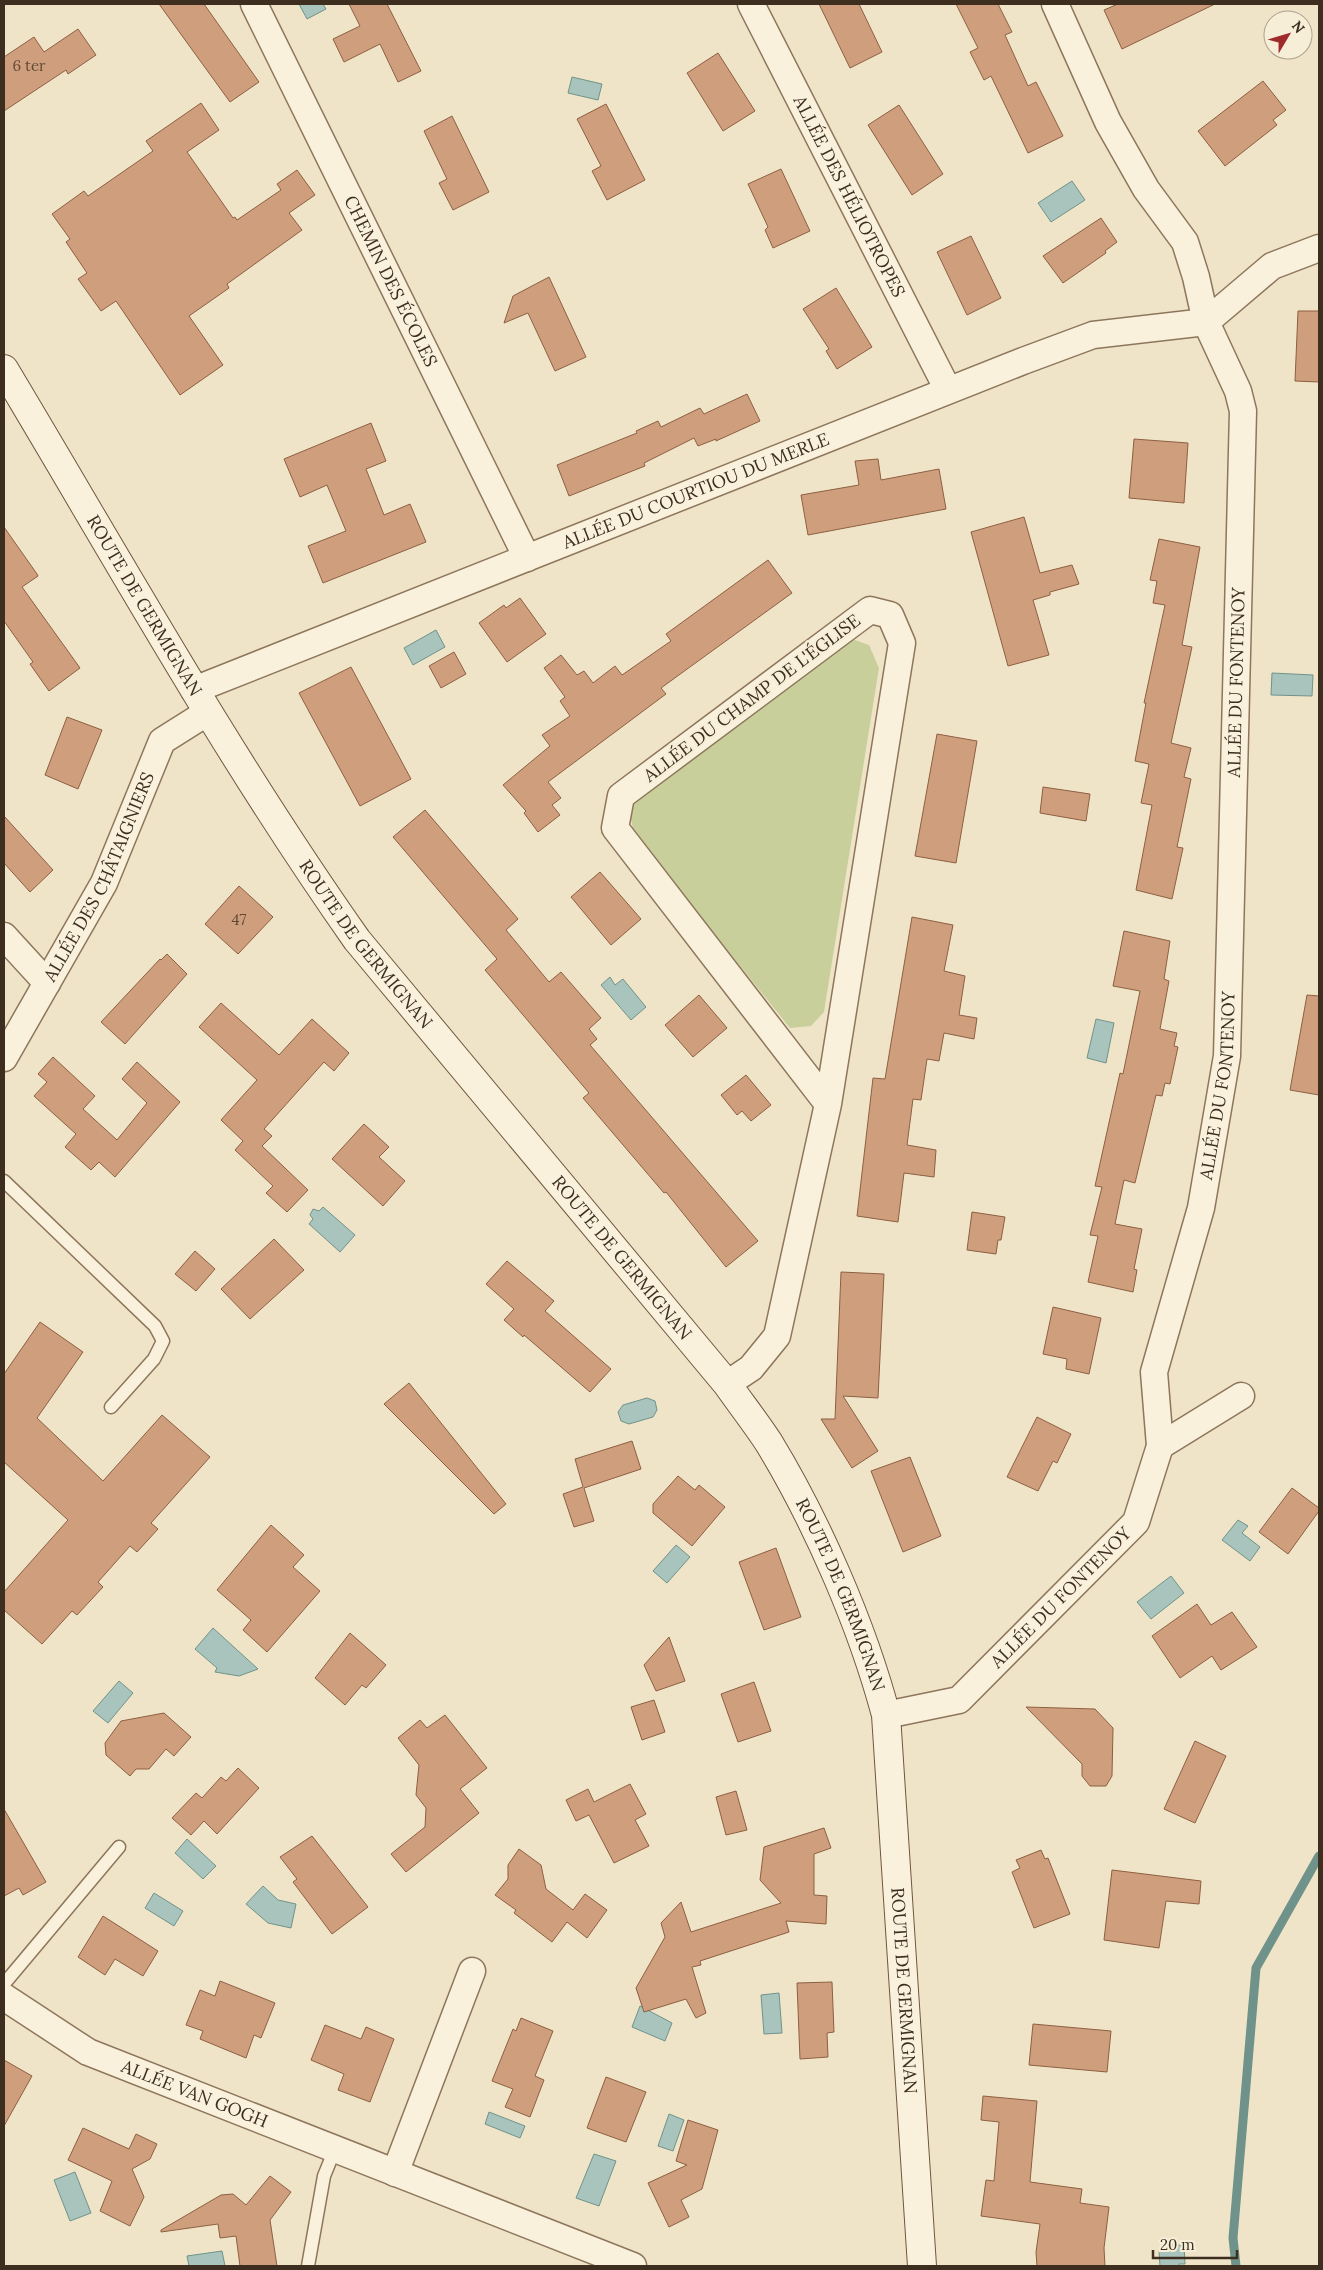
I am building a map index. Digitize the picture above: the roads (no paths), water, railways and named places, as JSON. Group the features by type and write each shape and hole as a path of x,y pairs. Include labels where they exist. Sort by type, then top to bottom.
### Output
{"street":[{"name":"CHEMIN DES ÉCOLES","path":"254,4 527,558"},
{"name":"ALLÉE DES HÉLIOTROPES","path":"752,4 948,390"},
{"name":"ALLÉE DU FONTENOY","path":"886,1715 959,1700 1136,1522 1160,1446 1154,1372 1201,1208 1227,1056 1243,411 1238,391 1206,322 1196,277 1185,242 1146,189 1108,122 1061,6"},
{"path":"1206,322 1272,266 1319,248"},
{"name":"ALLÉE DU COURTIOU DU MERLE","path":"201,701 527,558 948,390 1094,335 1206,322"},
{"name":"ROUTE DE GERMIGNAN","path":"4,369 235,758 291,845 356,940 727,1384 768,1443 809,1516 875,1673 886,1715 922,2266"},
{"name":"ALLÉE DU CHAMP DE L'ÉGLISE","path":"727,1384 751,1368 777,1336 828,1104 902,643 890,615 870,610 621,796 615,828 828,1104"},
{"name":"ALLÉE DES CHÂTAIGNIERS","path":"4,1058 104,883 162,741 201,701"},
{"path":"4,936 47,983"},
{"path":"1160,1446 1241,1396"},
{"path":"395,2173 472,1971"},
{"name":"ALLÉE VAN GOGH","path":"4,1997 88,2052 633,2266"}],"lane":[{"path":"4,1181 155,1326 163,1341 154,1359 111,1407"},
{"path":"4,1984 119,1847"},
{"path":"308,2266 324,2176 335,2149"}],"water":[{"path":"299,4 323,4 326,9 307,19"},
{"path":"572,77 602,84 598,100 568,93"},
{"path":"1072,181 1085,200 1051,222 1038,203"},
{"path":"436,630 445,647 413,665 404,648"},
{"path":"1272,673 1313,675 1312,696 1271,695"},
{"path":"610,977 615,985 623,979 646,1007 631,1020 601,985"},
{"path":"1096,1019 1114,1023 1106,1063 1087,1058"},
{"path":"323,1207 355,1235 340,1252 309,1224 313,1219 310,1215 313,1209 319,1211"},
{"path":"647,1398 655,1401 657,1410 653,1417 629,1424 621,1421 618,1412 623,1405"},
{"path":"1238,1520 1248,1526 1242,1533 1260,1547 1250,1561 1222,1540"},
{"path":"676,1545 690,1557 667,1583 653,1571"},
{"path":"1171,1576 1184,1593 1151,1619 1137,1602"},
{"path":"213,1628 258,1669 239,1676 215,1672 217,1668 195,1649"},
{"path":"119,1681 133,1693 108,1723 93,1711"},
{"path":"187,1839 216,1866 203,1879 175,1853"},
{"path":"263,1886 278,1900 296,1904 291,1928 268,1923 246,1904"},
{"path":"154,1893 183,1911 174,1926 145,1908"},
{"path":"779,1993 782,2033 764,2034 761,1995"},
{"path":"640,2006 672,2023 665,2041 632,2027"},
{"path":"489,2112 525,2126 520,2138 485,2124"},
{"path":"669,2114 684,2120 673,2151 658,2146"},
{"path":"594,2154 616,2161 599,2206 576,2198"},
{"path":"75,2172 91,2213 70,2221 54,2180"},
{"path":"1168,2245 1184,2245 1185,2264 1179,2264 1179,2266 1160,2266 1159,2251 1167,2251"},
{"path":"222,2251 225,2266 189,2266 187,2256"}],"waterway":[{"path":"1236,2266 1233,2238 1256,1968 1319,1856"}]}
